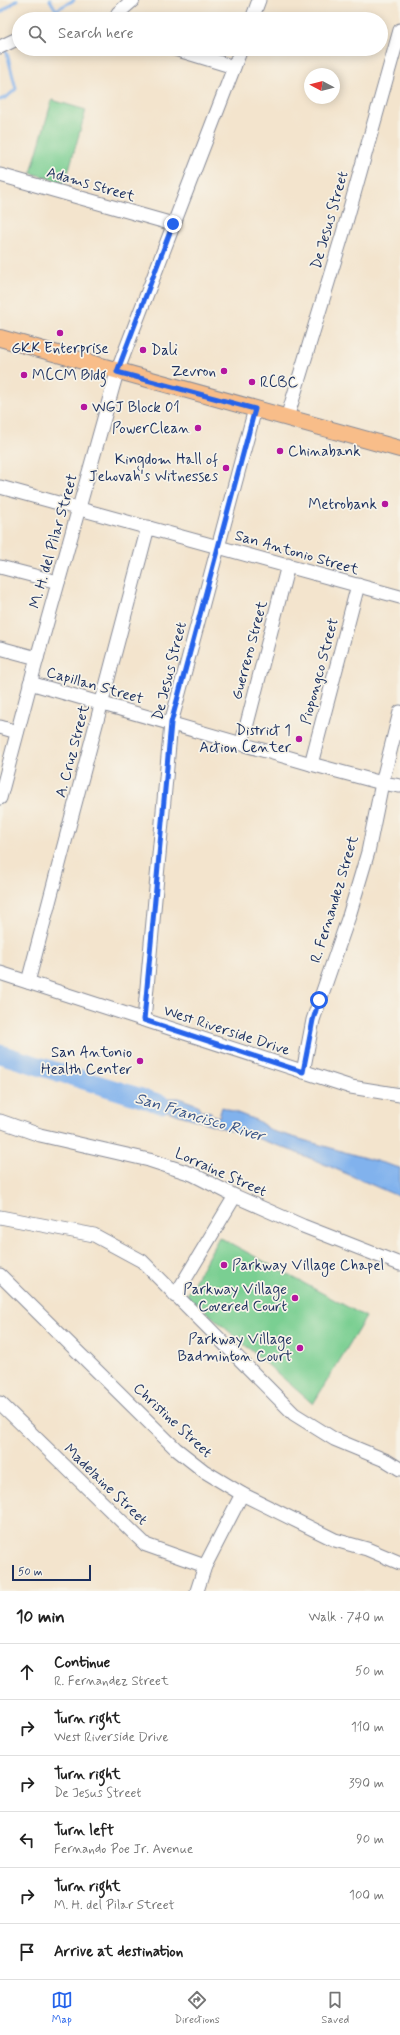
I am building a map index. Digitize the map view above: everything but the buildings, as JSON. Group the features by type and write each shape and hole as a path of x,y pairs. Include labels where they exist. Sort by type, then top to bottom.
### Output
{"main road":[{"path":"0,338 117,372 400,449"}],"street":[{"path":"119,12 133,0"},
{"path":"255,12 260,0"},
{"name":"De Jesus Street","path":"287,418 343,233 400,30"},
{"path":"2,47 12,42"},
{"path":"198,56 234,67"},
{"name":"M. H. del Pilar Street","path":"0,798 30,683 117,372 238,56"},
{"name":"Adams Street","path":"0,175 173,224"},
{"name":"De Jesus Street","path":"144,1020 171,723 255,409"},
{"name":"San Antonio Street","path":"0,488 288,565 400,597"},
{"name":"A. Cruz Street","path":"28,982 148,527"},
{"name":"Guerrero Street","path":"242,743 288,565"},
{"path":"0,566 58,582"},
{"name":"Piopongco Street","path":"311,764 358,585"},
{"path":"0,648 37,658"},
{"name":"Capillan Street","path":"30,683 311,764 382,783 400,786"},
{"name":"R. Fernandez Street","path":"303,1072 313,1020 349,916 368,852 382,783 400,712"},
{"path":"0,727 17,732"},
{"name":"West Riverside Drive","path":"0,974 351,1087 400,1095"},
{"name":"Lorraine Street","path":"0,1121 40,1135 149,1160 192,1174 235,1196 303,1226 400,1264"},
{"path":"175,1296 235,1196"},
{"path":"0,1217 94,1235 142,1261 175,1296 294,1414 334,1438 387,1461 400,1469"},
{"name":"Christine Street","path":"0,1275 176,1449 204,1471 242,1494 335,1540 367,1549 400,1563"},
{"name":"Madelaine Street","path":"0,1402 146,1545 205,1566"},
{"path":"197,1591 205,1566 242,1494"}],"green space":[{"path":"52,100 86,110 65,183 31,173"},
{"path":"219,1237 366,1317 313,1404 187,1295"}],"water":[{"path":"137,1094 155,1098 179,1098 198,1105 201,1111 211,1112 211,1115 219,1117 222,1107 258,1121 272,1131 400,1168 400,1197 277,1145 134,1101"}],"waterway":[{"name":"San Francisco River","path":"0,13 17,0"},
{"name":"San Francisco River","path":"50,0 56,10 74,0"},
{"name":"San Francisco River","path":"0,100 7,97 16,89 7,53 4,49"},
{"name":"San Francisco River","path":"0,1054 161,1104"}],"place":[{"name":"GKK Enterprise","path":"60,333"},
{"name":"Dali","path":"143,350"},
{"name":"Zevron","path":"224,371"},
{"name":"MCCM Bldg","path":"24,375"},
{"name":"RCBC","path":"252,382"},
{"name":"WGJ Block 01","path":"84,407"},
{"name":"PowerClean","path":"198,428"},
{"name":"Chinabank","path":"280,451"},
{"name":"Kingdom Hall of Jehovah's Witnesses","path":"226,468"},
{"name":"Metrobank","path":"385,504"},
{"name":"District 1 Action Center","path":"299,739"},
{"name":"San Antonio Health Center","path":"140,1061"},
{"name":"Parkway Village Chapel","path":"224,1265"},
{"name":"Parkway Village Covered Court","path":"295,1298"},
{"name":"Parkway Village Badminton Court","path":"300,1348"}],"route":[{"path":"173,224 117,372 255,409 171,723 144,1020 303,1072 313,1020 319,1000"}]}
